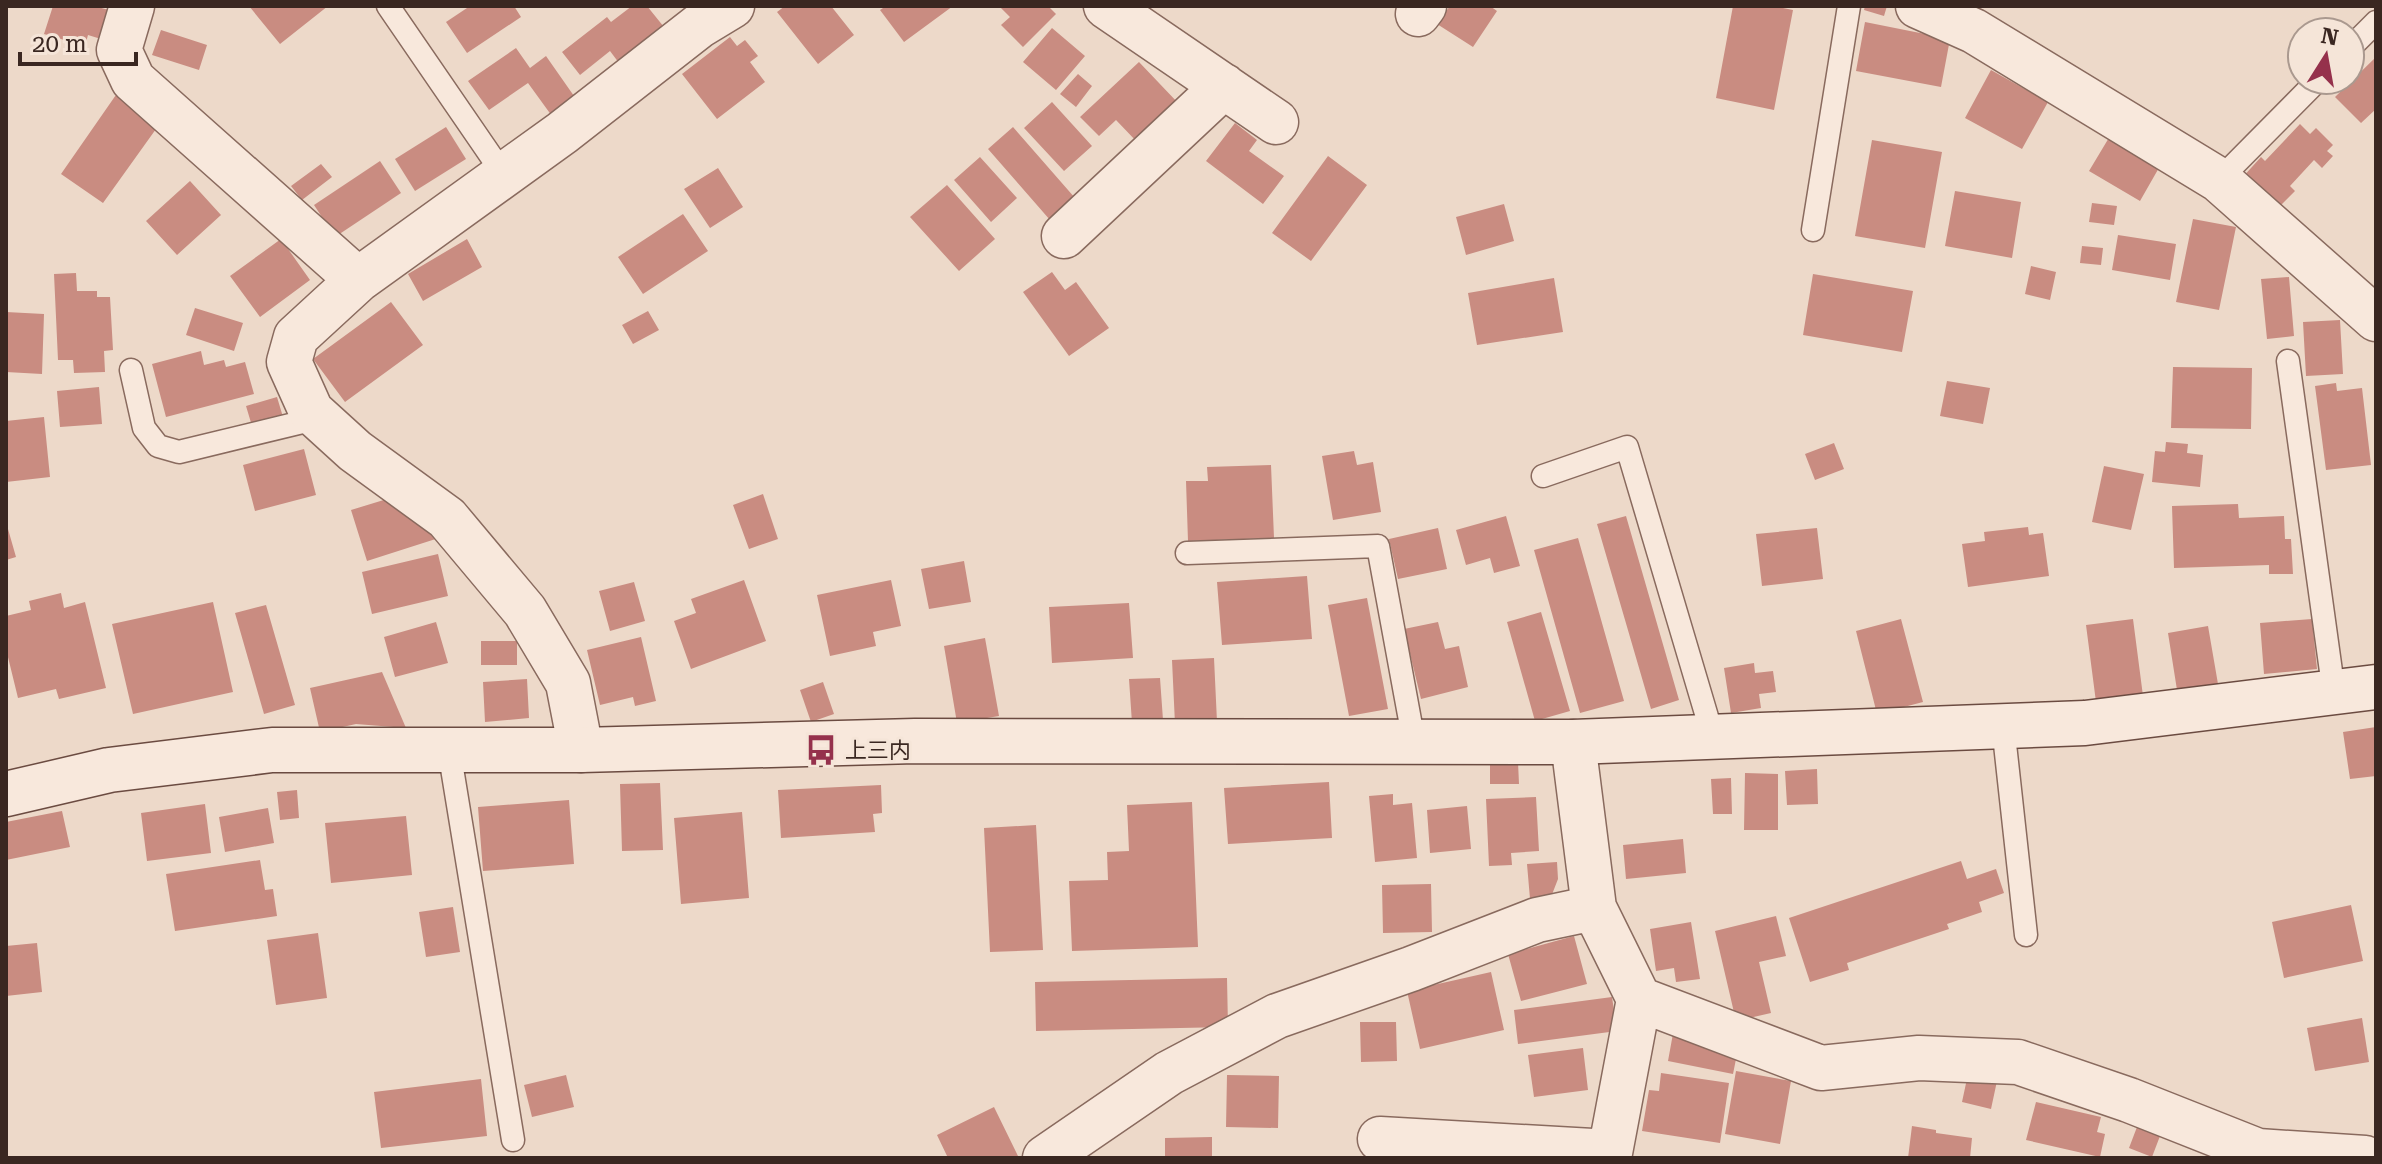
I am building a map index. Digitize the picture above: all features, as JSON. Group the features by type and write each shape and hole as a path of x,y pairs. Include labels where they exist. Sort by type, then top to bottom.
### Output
{"street":[{"path":"132,6 119,50 133,80 358,280"},
{"path":"1106,6 1276,122"},
{"path":"1918,6 1980,19 2219,180 2376,319"},
{"path":"581,750 568,683 525,611 447,518 355,451 311,411 289,362 296,337 358,280 562,133 704,13"},
{"path":"1064,236 1224,86"},
{"path":"6,794 109,770 272,750 581,750 915,741 1573,742 2085,723 2376,687"},
{"path":"1380,1139 1610,1155 1639,999 1594,908 1573,742"},
{"path":"1045,1158 1169,1073 1277,1016 1537,920 1594,908"},
{"path":"1639,999 1821,1068 1919,1058 2018,1062 2129,1100 2258,1151 2365,1158"}],"lane":[{"path":"388,6 504,175"},
{"path":"1813,230 1849,6"},
{"path":"2219,180 2302,96"},
{"path":"2288,361 2334,693"},
{"path":"131,370 144,428 158,446 179,452 319,418"},
{"path":"1543,476 1627,447 1713,737"},
{"path":"1187,553 1378,546 1414,742"},
{"path":"2003,726 2026,935"},
{"path":"449,750 513,1140"}],"building":[{"path":"53,6 94,6 109,10 101,39 88,35 85,46 44,34"},
{"path":"249,6 328,6 280,44"},
{"path":"470,6 514,6 521,17 467,53 446,22"},
{"path":"632,6 647,6 668,32 622,67 610,51 580,75 562,52 607,17 611,22"},
{"path":"785,6 831,6 854,35 818,64 777,12"},
{"path":"886,6 953,6 904,42 880,10"},
{"path":"999,6 1048,6 1056,14 1023,47 1001,25 1010,17"},
{"path":"1450,6 1490,6 1497,11 1473,47 1437,24"},
{"path":"1733,6 1773,6 1793,10 1774,110 1716,98"},
{"path":"1865,6 1887,6 1884,16 1864,10"},
{"path":"1865,22 1950,39 1941,87 1856,71"},
{"path":"1052,28 1085,56 1056,90 1023,62"},
{"path":"161,30 207,45 199,70 152,55"},
{"path":"730,37 737,46 745,40 758,56 750,62 765,82 717,119 682,74"},
{"path":"516,48 530,68 546,56 581,106 557,123 528,83 489,110 468,81"},
{"path":"2376,57 2376,109 2361,123 2335,97 2366,96 2366,67"},
{"path":"1139,62 1179,104 1138,143 1116,120 1099,136 1080,117"},
{"path":"1991,70 2048,102 2022,149 1965,118"},
{"path":"1078,74 1092,86 1076,107 1060,94"},
{"path":"118,92 161,122 103,203 61,174"},
{"path":"1052,102 1092,146 1064,171 1024,128"},
{"path":"1235,123 1257,140 1249,151 1284,176 1263,204 1206,161"},
{"path":"2300,124 2310,134 2316,128 2333,145 2327,151 2333,156 2322,168 2314,160 2290,186 2295,191 2275,211 2241,179 2261,157 2265,161"},
{"path":"446,127 466,159 415,191 395,159"},
{"path":"1013,127 1075,198 1050,220 988,149"},
{"path":"2110,136 2160,166 2140,201 2089,171"},
{"path":"1872,140 1942,152 1925,248 1855,236"},
{"path":"1328,156 1367,185 1311,261 1272,233"},
{"path":"980,157 1017,198 991,222 954,180"},
{"path":"380,161 401,193 335,237 314,205"},
{"path":"321,164 332,177 302,200 291,186"},
{"path":"718,168 743,207 710,228 684,189"},
{"path":"190,181 221,215 177,255 146,221"},
{"path":"947,185 995,239 959,271 910,217"},
{"path":"1955,191 2021,202 2012,258 1945,246"},
{"path":"2092,203 2117,206 2114,225 2089,222"},
{"path":"1504,204 1514,241 1466,255 1456,217"},
{"path":"683,214 708,251 643,294 618,257"},
{"path":"2193,219 2236,227 2219,310 2176,302"},
{"path":"2118,235 2176,244 2170,280 2112,270"},
{"path":"281,239 310,280 260,317 230,276"},
{"path":"467,239 482,267 423,301 408,274"},
{"path":"2082,246 2103,248 2101,265 2080,263"},
{"path":"2031,266 2056,272 2050,300 2025,294"},
{"path":"1052,272 1065,290 1076,282 1109,328 1069,356 1023,292"},
{"path":"76,273 77,291 97,291 97,297 110,297 113,350 104,351 105,372 74,373 73,360 58,360 54,274"},
{"path":"1813,274 1913,291 1902,352 1803,335"},
{"path":"2289,277 2294,336 2267,339 2261,279"},
{"path":"1554,278 1563,332 1477,345 1468,293"},
{"path":"391,302 423,345 345,402 313,359"},
{"path":"195,308 243,323 234,351 186,335"},
{"path":"648,311 659,330 633,344 622,325"},
{"path":"6,312 44,314 42,374 6,372"},
{"path":"2340,320 2343,374 2306,376 2303,322"},
{"path":"201,351 204,365 224,360 226,367 245,362 254,394 166,417 152,364"},
{"path":"2173,367 2252,368 2251,429 2171,428"},
{"path":"1947,381 1990,388 1983,424 1940,416"},
{"path":"2336,383 2337,391 2362,388 2371,465 2326,470 2315,386"},
{"path":"99,387 102,424 60,427 57,391"},
{"path":"277,397 283,417 252,426 246,406"},
{"path":"44,417 50,477 6,482 6,421"},
{"path":"2166,442 2188,444 2187,453 2203,455 2200,487 2152,482 2155,451 2165,452"},
{"path":"1834,443 1844,469 1815,480 1805,454"},
{"path":"304,449 316,495 255,511 243,465"},
{"path":"1354,451 1357,465 1373,462 1381,512 1333,520 1322,456"},
{"path":"1271,465 1274,538 1188,541 1186,481 1208,481 1207,467"},
{"path":"2104,466 2144,474 2131,530 2092,522"},
{"path":"763,494 778,539 749,549 733,505"},
{"path":"387,499 445,536 367,561 351,510"},
{"path":"2238,504 2239,518 2284,516 2285,539 2291,539 2293,574 2269,574 2269,565 2174,568 2172,506"},
{"path":"1506,516 1520,566 1494,573 1490,558 1466,565 1456,530"},
{"path":"1626,516 1679,700 1651,709 1597,524"},
{"path":"6,522 16,557 6,560"},
{"path":"2028,527 2029,535 2043,533 2049,576 1968,587 1962,544 1985,541 1984,532"},
{"path":"1438,528 1447,569 1398,579 1389,539"},
{"path":"1817,528 1823,579 1762,586 1756,534"},
{"path":"1578,538 1624,701 1580,713 1534,550"},
{"path":"438,554 448,596 372,614 362,572"},
{"path":"964,561 971,602 929,609 921,569"},
{"path":"1307,576 1312,639 1222,645 1217,582"},
{"path":"744,580 766,641 691,669 674,621 696,613 691,599"},
{"path":"891,580 901,626 873,632 876,646 830,656 817,595"},
{"path":"634,582 645,621 610,631 599,591"},
{"path":"61,593 64,608 85,602 106,688 59,699 56,689 18,698 6,649 6,616 31,610 29,601"},
{"path":"1367,598 1388,709 1349,716 1328,605"},
{"path":"213,602 233,692 133,714 112,624"},
{"path":"1129,603 1133,658 1052,663 1049,607"},
{"path":"266,605 295,705 264,714 235,613"},
{"path":"1541,612 1570,711 1535,721 1507,622"},
{"path":"1901,619 1923,702 1877,714 1856,631"},
{"path":"2133,619 2143,696 2096,702 2086,625"},
{"path":"2312,619 2317,669 2264,674 2260,623"},
{"path":"436,622 448,663 395,677 384,637"},
{"path":"1438,622 1445,649 1459,646 1468,687 1421,699 1404,629"},
{"path":"2208,626 2218,684 2177,690 2168,633"},
{"path":"641,637 656,701 635,706 633,697 600,705 587,650"},
{"path":"985,638 999,716 957,723 944,646"},
{"path":"481,641 517,641 517,665 481,665"},
{"path":"1214,658 1217,722 1175,724 1172,660"},
{"path":"1754,663 1755,673 1773,671 1776,692 1759,694 1761,708 1731,713 1724,668"},
{"path":"382,672 406,728 356,724 320,732 310,688"},
{"path":"1160,678 1163,720 1132,723 1129,679"},
{"path":"527,679 529,718 485,722 483,682"},
{"path":"823,682 834,714 811,722 800,690"},
{"path":"2376,727 2376,776 2350,779 2343,732"},
{"path":"1518,762 1519,784 1490,784 1490,763"},
{"path":"1817,769 1818,804 1787,805 1785,771"},
{"path":"1745,773 1778,774 1778,830 1744,830"},
{"path":"1731,778 1732,814 1713,814 1711,779"},
{"path":"1329,782 1332,838 1228,844 1224,788"},
{"path":"660,783 663,850 622,851 620,784"},
{"path":"881,785 882,813 873,814 875,832 781,838 778,790"},
{"path":"297,790 299,818 280,820 277,792"},
{"path":"1393,794 1393,805 1412,803 1417,858 1375,862 1369,796"},
{"path":"1536,797 1539,851 1511,853 1512,865 1489,866 1486,799"},
{"path":"569,800 574,864 483,871 478,807"},
{"path":"1192,802 1198,947 1072,951 1069,881 1108,880 1107,852 1129,851 1127,805"},
{"path":"205,804 211,853 147,861 141,813"},
{"path":"1467,806 1471,849 1430,853 1427,810"},
{"path":"268,808 274,843 225,852 219,817"},
{"path":"62,811 70,847 6,860 6,822"},
{"path":"742,812 749,898 681,904 674,818"},
{"path":"406,816 412,875 331,883 325,823"},
{"path":"1036,825 1043,950 990,952 984,828"},
{"path":"1683,839 1686,873 1626,879 1623,845"},
{"path":"260,860 265,890 273,889 277,916 175,931 166,874"},
{"path":"1961,861 1967,879 1996,869 2004,893 1979,902 1982,912 1947,924 1949,929 1847,963 1849,970 1810,982 1789,918"},
{"path":"1557,862 1558,879 1551,897 1530,899 1527,864"},
{"path":"1431,884 1432,932 1383,933 1382,885"},
{"path":"2351,905 2363,961 2284,978 2272,922"},
{"path":"453,907 460,952 426,957 419,912"},
{"path":"1776,916 1786,956 1759,962 1771,1013 1736,1021 1715,931"},
{"path":"1691,922 1700,979 1676,982 1674,968 1656,971 1650,929"},
{"path":"318,933 327,998 276,1005 267,940"},
{"path":"1574,936 1587,984 1521,1001 1508,954"},
{"path":"37,943 42,992 6,996 6,946"},
{"path":"1491,972 1504,1030 1420,1049 1407,991"},
{"path":"1227,978 1228,1027 1036,1031 1035,982"},
{"path":"1612,997 1617,1031 1518,1044 1514,1010"},
{"path":"2362,1018 2369,1062 2315,1071 2307,1028"},
{"path":"1360,1022 1396,1022 1397,1061 1361,1062"},
{"path":"1674,1028 1738,1049 1733,1074 1668,1061"},
{"path":"1583,1048 1588,1090 1534,1097 1528,1055"},
{"path":"1736,1071 1791,1081 1780,1144 1725,1134"},
{"path":"1661,1073 1729,1083 1720,1143 1642,1131 1649,1090 1659,1091"},
{"path":"1968,1074 1997,1081 1991,1109 1962,1102"},
{"path":"566,1075 574,1107 532,1117 524,1085"},
{"path":"1227,1075 1279,1076 1278,1128 1226,1127"},
{"path":"481,1079 487,1136 381,1148 374,1092"},
{"path":"2036,1102 2101,1117 2097,1132 2105,1134 2100,1157 2026,1140"},
{"path":"994,1107 1019,1158 948,1158 937,1135"},
{"path":"1912,1126 1972,1138 1970,1158 1908,1158"},
{"path":"2137,1127 2160,1136 2152,1157 2129,1148"},
{"path":"1212,1137 1212,1158 1165,1158 1165,1138"}],"place":[{"name":"上三内","path":"821,750"}]}
